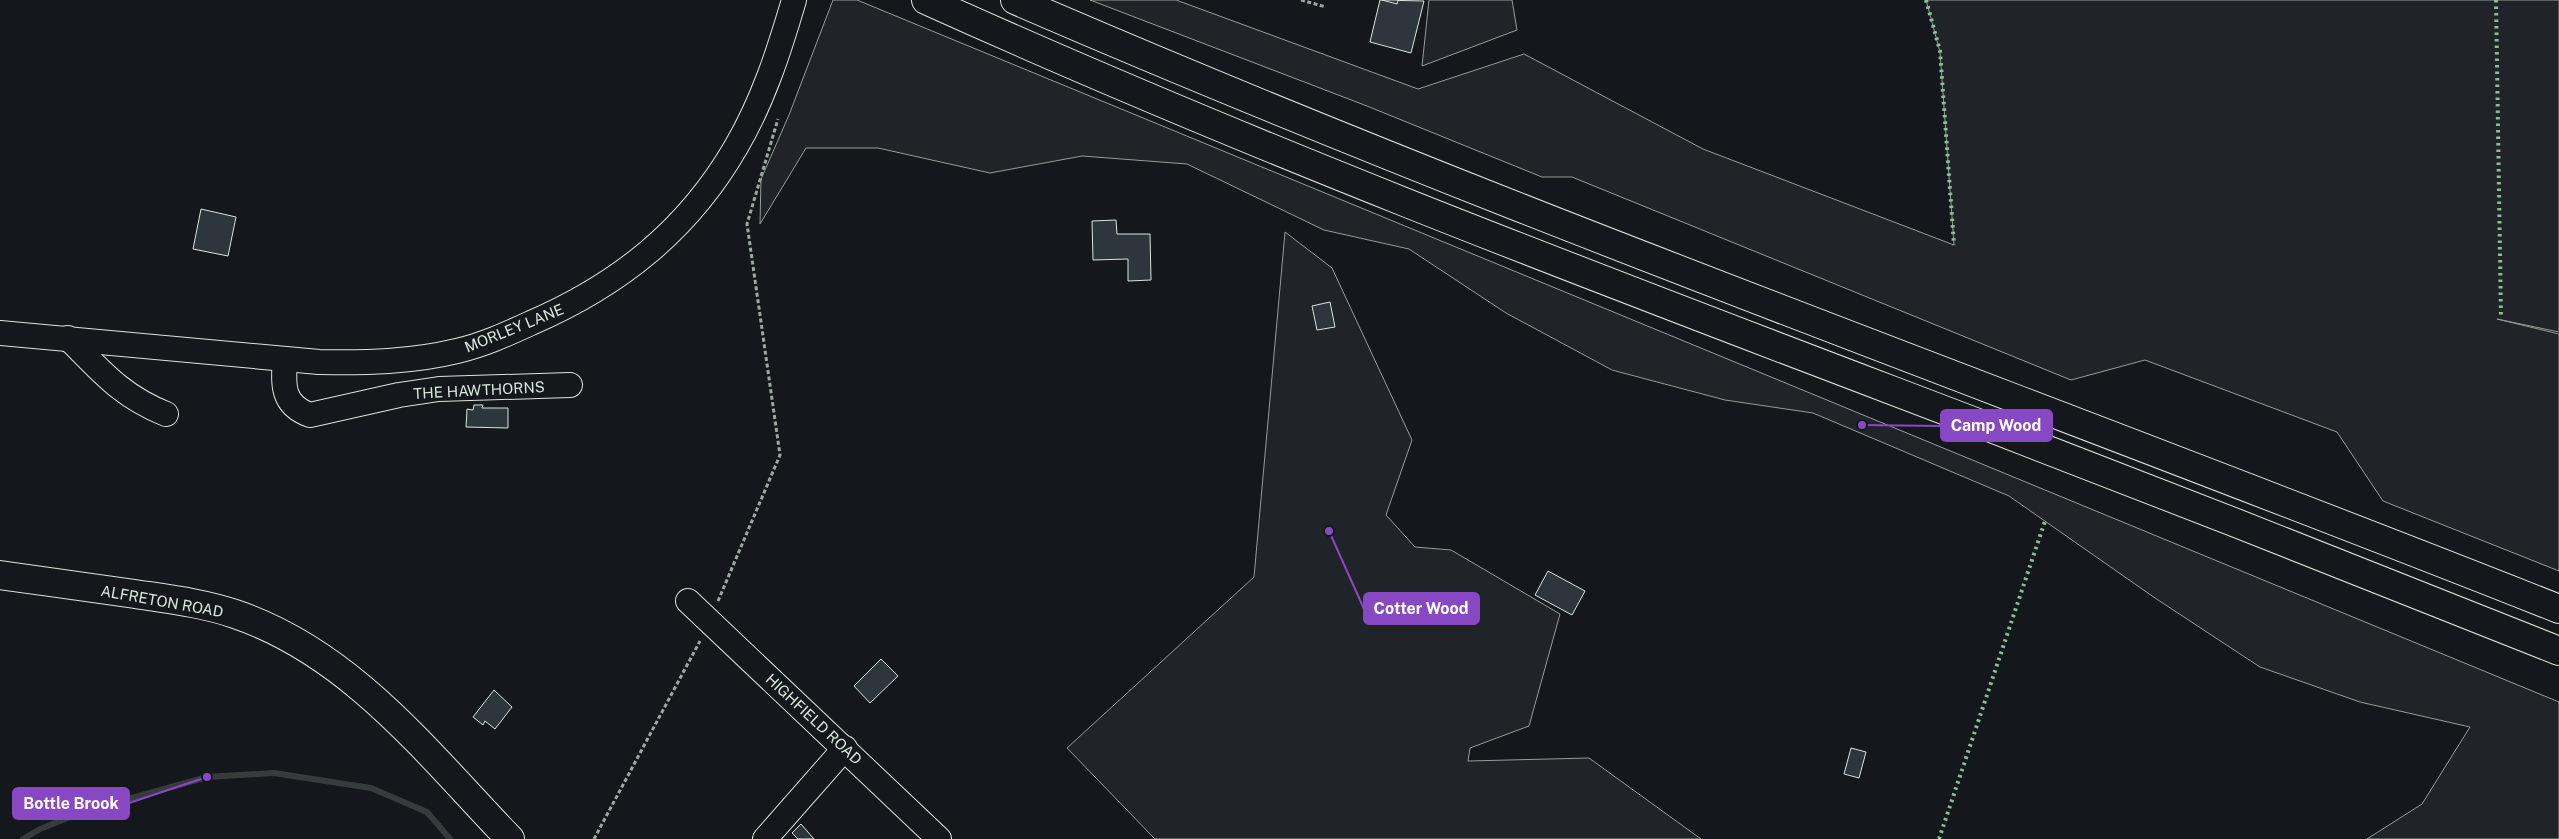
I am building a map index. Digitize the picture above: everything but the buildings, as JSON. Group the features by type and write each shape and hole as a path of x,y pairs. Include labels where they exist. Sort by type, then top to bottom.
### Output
{"main road":[{"path":"926,0 1098,77 1450,220 2228,520 2559,651"},
{"path":"1015,0 1212,83 1470,187 2245,485 2559,609"},
{"name":"ALFRETON ROAD","path":"0,575 196,604 235,614 279,632 338,668 371,696 510,839"}],"street":[{"name":"MORLEY LANE","path":"0,333 285,359 368,363 398,361 458,351 502,336 550,316 616,278 654,248 699,202 736,148 753,114 775,64 794,0"},
{"path":"68,338 116,387 141,404 166,414"},
{"name":"THE HAWTHORNS","path":"285,359 283,381 287,398 297,410 310,415 390,397 439,390 570,384"},
{"name":"HIGHFIELD ROAD","path":"688,601 939,839"},
{"path":"765,839 845,748"}],"path":[{"path":"1301,0 1326,7"},
{"path":"594,839 695,647 714,625 716,605 780,455 747,224 778,118"}],"shaded area":[{"path":"833,0 857,0 2559,702 2559,839 2367,839 2422,804 2470,727 2360,702 2260,667 2155,598 2009,496 1813,413 1725,400 1612,370 1506,313 1409,249 1324,230 1187,164 1082,156 990,173 878,148 806,148 760,224 761,179 789,115"},
{"path":"1090,0 1176,0 1418,89 1524,54 1703,149 1954,245 1940,52 1926,0 2559,0 2559,332 2497,319 2559,334 2559,571 2383,501 2337,432 2145,360 2071,380 1572,177 1542,177 1367,106"},
{"path":"1429,0 1512,0 1517,30 1422,66"},
{"path":"1285,232 1332,268 1412,440 1386,515 1415,547 1451,550 1560,614 1529,726 1470,748 1468,761 1589,758 1701,839 1155,839 1067,748 1254,577"}],"waterway":[{"path":"23,839 40,829 85,811 207,777 274,773 371,788 427,812 450,839"}],"hedge":[{"path":"1926,0 1940,51 1954,245"},
{"path":"2496,0 2501,318"},
{"path":"1939,839 2045,521"}],"place":[{"name":"Camp Wood","path":"1862,425"},
{"name":"Cotter Wood","path":"1329,531"},
{"name":"Bottle Brook","path":"207,777"}]}
